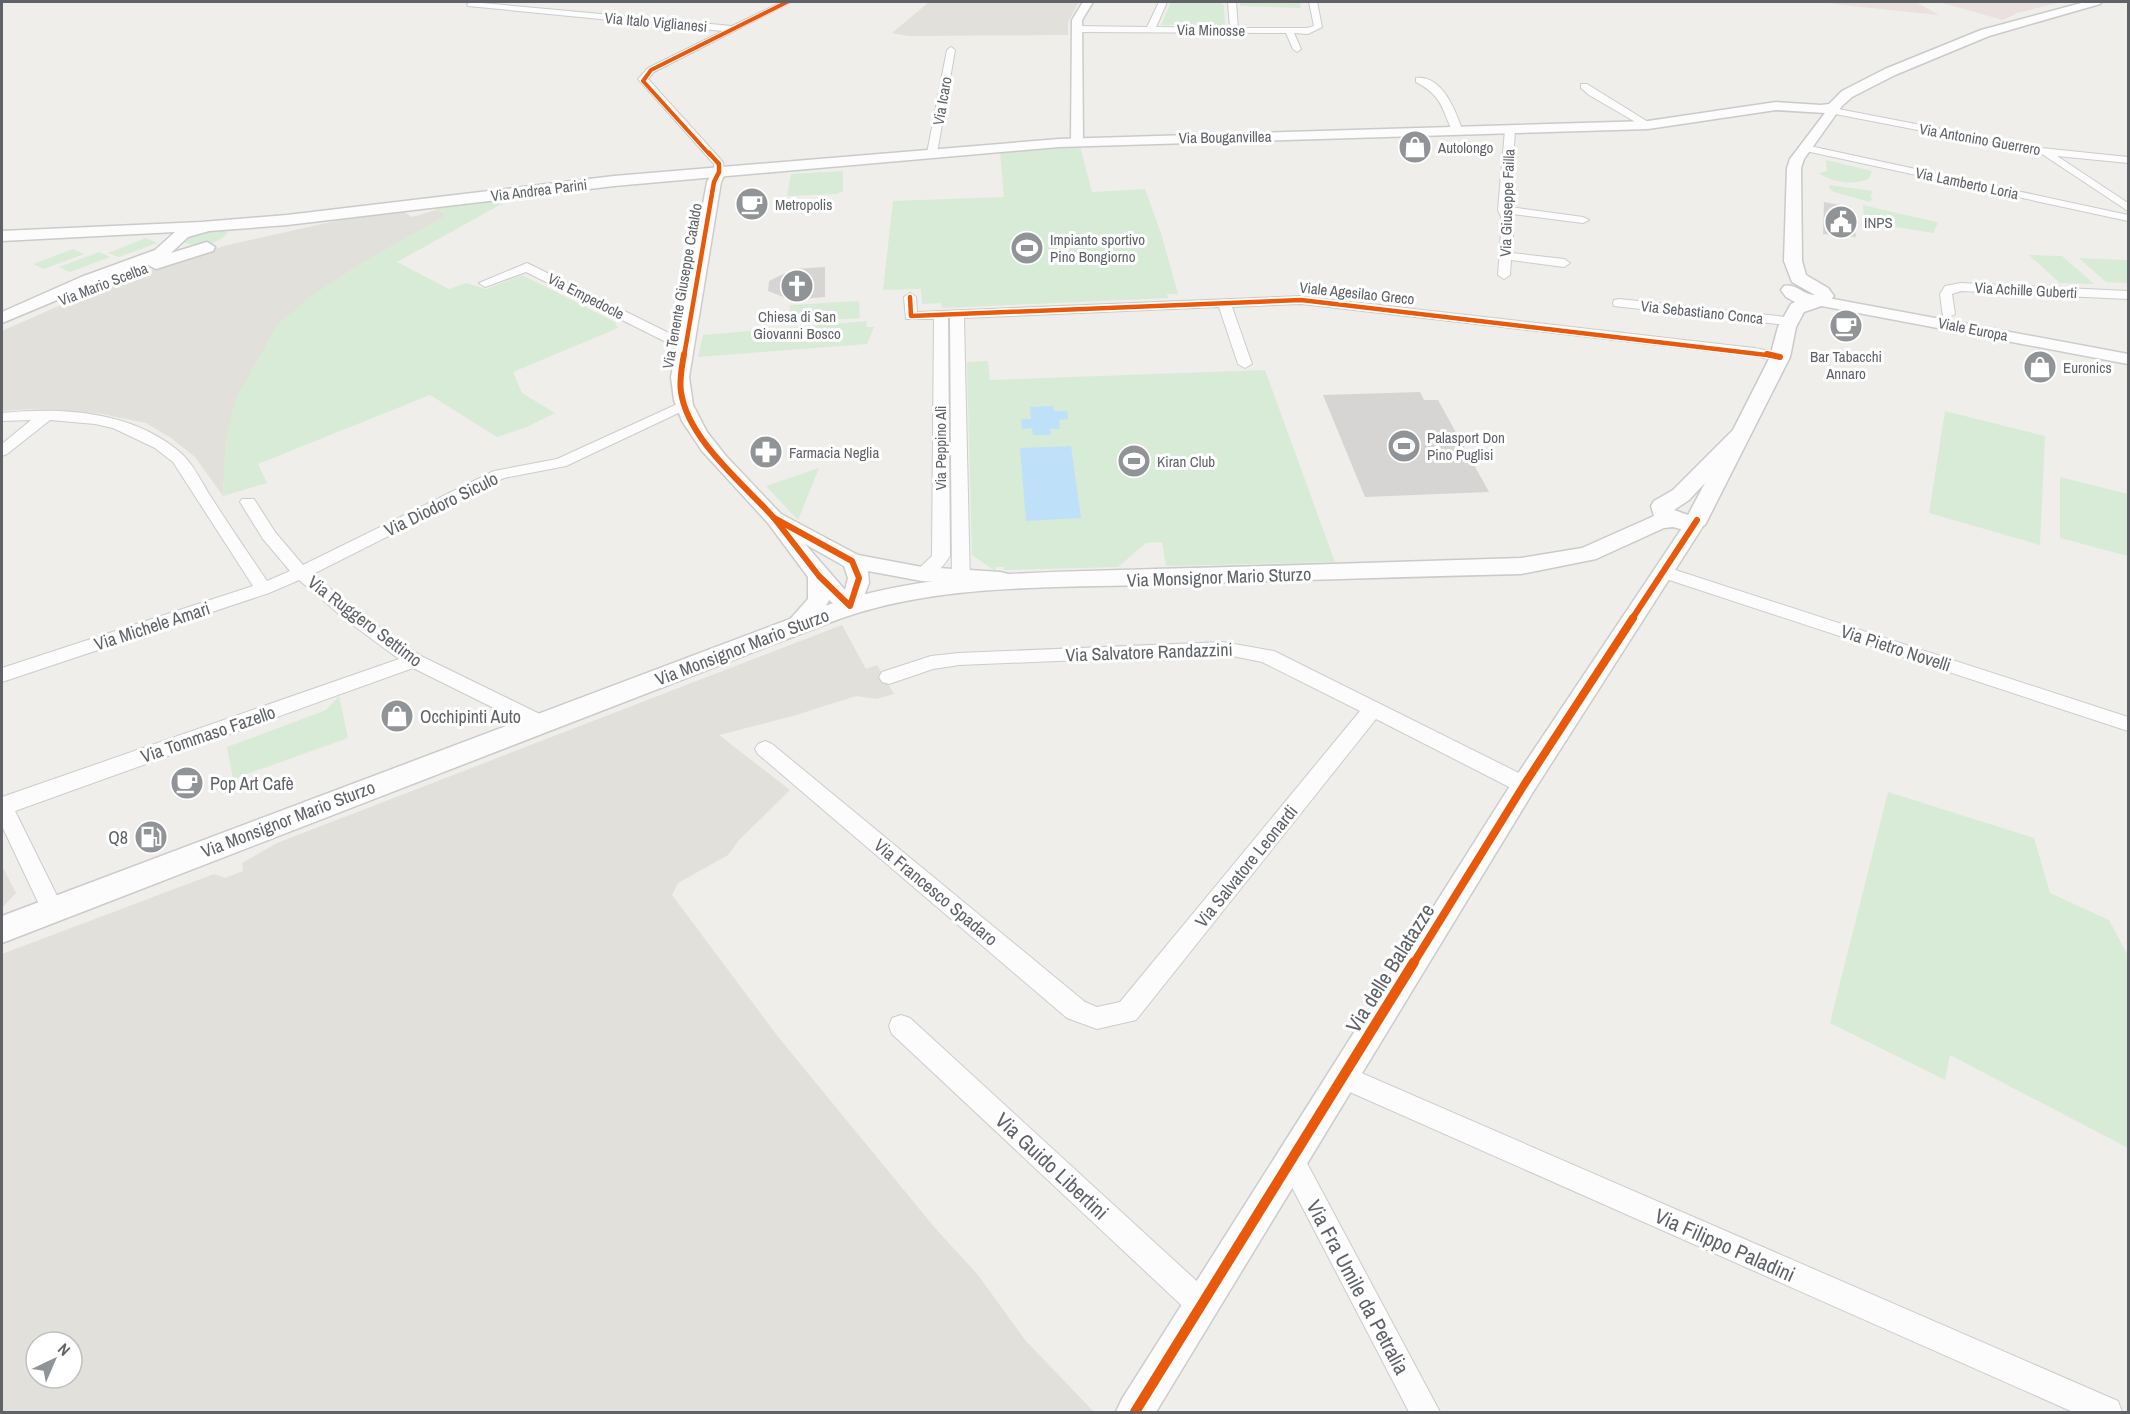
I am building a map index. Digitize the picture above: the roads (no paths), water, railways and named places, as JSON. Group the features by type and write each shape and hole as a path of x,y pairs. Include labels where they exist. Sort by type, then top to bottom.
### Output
{"main road":[{"path":"1815,295 1798,278 1793,261 1794,168 1818,129 1847,94 1890,72 1985,33 2096,2"},
{"path":"1833,87 1890,72"},
{"path":"1806,101 1820,115 1818,129"},
{"name":"Via Bouganvillea","path":"719,172 1077,142 1648,125 1806,101 1834,108"},
{"name":"Via Andrea Parini","path":"360,211 614,181 719,172"},
{"path":"2,238 211,225 360,211"},
{"path":"2,238 150,231 161,232 175,239 180,247 187,249 360,211"},
{"path":"211,225 230,226 236,231 231,238 222,243"},
{"name":"Via Mario Scelba","path":"2,318 79,284 161,254 175,239 189,230 211,225"},
{"name":"Via Mario Scelba","path":"2,326 99,284 222,243"},
{"path":"1793,261 1788,268 1787,278 1791,289 1796,296 1815,295"},
{"path":"1679,519 1740,434 1780,357 1786,324 1784,309 1786,295 1791,289"},
{"path":"1786,324 1797,308 1815,295"},
{"path":"1679,519 1681,495 1740,434"},
{"name":"Via Monsignor Mario Sturzo","path":"2,930 794,627 850,606 881,598 961,581 1029,581 1521,566 1554,562 1588,554 1659,522 1679,519"}],"street":[{"path":"719,172 719,164 643,81 651,69 787,2"},
{"path":"1077,142 1077,20 1088,2"},
{"path":"1150,30 1163,2"},
{"path":"1232,2 1234,31"},
{"name":"Via Minosse","path":"1077,29 1308,31 1318,27 1313,2"},
{"name":"Via Italo Viglianesi","path":"471,4 732,29"},
{"path":"1289,31 1297,49"},
{"name":"Via Icaro","path":"932,153 951,50"},
{"path":"1419,80 1432,86 1444,96 1458,132"},
{"path":"1584,86 1592,93 1648,125"},
{"name":"Via Antonino Guerrero","path":"1834,108 2041,151 2128,160"},
{"name":"Via Giuseppe Failla","path":"1504,275 1508,219 1504,210 1510,130"},
{"name":"Via Lamberto Loria","path":"1805,148 2128,218"},
{"path":"2041,151 2073,169 2128,208"},
{"name":"Via Tenente Giuseppe Cataldo","path":"719,172 714,182 686,341 680,393 705,443 774,518"},
{"path":"1504,210 1583,219"},
{"path":"1505,256 1564,264"},
{"name":"Via Empedocle","path":"485,283 527,267 669,338 686,341"},
{"name":"Via Achille Guberti","path":"1948,314 1946,294 1950,289 1961,287 2128,295"},
{"name":"Viale Europa","path":"1815,295 1948,314 2128,348"},
{"name":"Viale Europa","path":"1815,295 2128,359"},
{"name":"Viale Agesilao Greco","path":"910,297 911,316 1301,300 1754,352 1780,357"},
{"path":"1224,303 1245,364"},
{"name":"Via Sebastiano Conca","path":"1619,303 1786,324"},
{"name":"Via Peppino Alì","path":"922,574 936,564 941,556 949,314"},
{"name":"Via Peppino Alì","path":"949,314 961,581"},
{"name":"Via Diodoro Siculo","path":"301,573 500,474 561,463 684,405"},
{"path":"2,417 45,416 100,420 125,426 146,435 178,460 263,589"},
{"path":"2,451 45,416"},
{"name":"Via Ruggero Settimo","path":"248,502 269,535 301,573 352,616 414,662 542,723"},
{"path":"774,518 819,576 850,606 860,579 859,570 852,561"},
{"path":"774,518 852,561 961,581"},
{"name":"Via delle Balatazze","path":"1135,1413 1524,785 1663,572 1679,519"},
{"name":"Via Pietro Novelli","path":"1663,572 2128,724"},
{"name":"Via Michele Amari","path":"2,675 263,589 301,573"},
{"path":"794,627 814,607 820,597 819,576"},
{"name":"Via Salvatore Randazzini","path":"889,677 931,663 959,659 1223,648 1267,656 1524,785"},
{"name":"Via Tommaso Fazello","path":"2,806 414,662"},
{"name":"Via Salvatore Leonardi","path":"1114,1016 1127,1012 1373,709"},
{"name":"Via Francesco Spadaro","path":"765,749 1076,1010 1097,1018 1114,1016"},
{"path":"2,806 53,910"},
{"name":"Via Guido Libertini","path":"901,1026 1203,1306"},
{"name":"Via Filippo Paladini","path":"1343,1077 2107,1413"},
{"name":"Via Fra Umile da Petralia","path":"1292,1161 1425,1413"}],"water":[{"path":"1053,406 1054,411 1067,411 1068,419 1059,420 1060,429 1050,429 1051,435 1033,435 1032,428 1022,429 1021,419 1031,419 1030,407"},
{"path":"1071,446 1081,518 1026,521 1020,448"}],"place":[{"name":"Autolongo","path":"1415,147"},
{"name":"Metropolis","path":"752,204"},
{"name":"INPS","path":"1841,222"},
{"name":"Impianto sportivo Pino Bongiorno","path":"1027,248"},
{"name":"Chiesa di San Giovanni Bosco","path":"797,286"},
{"name":"Bar Tabacchi Annaro","path":"1846,326"},
{"name":"Euronics","path":"2040,367"},
{"name":"Palasport Don Pino Puglisi","path":"1404,446"},
{"name":"Farmacia Neglia","path":"766,452"},
{"name":"Kiran Club","path":"1134,461"},
{"name":"Occhipinti Auto","path":"397,716"},
{"name":"Pop Art Cafè","path":"187,783"},
{"name":"Q8","path":"151,837"}]}
